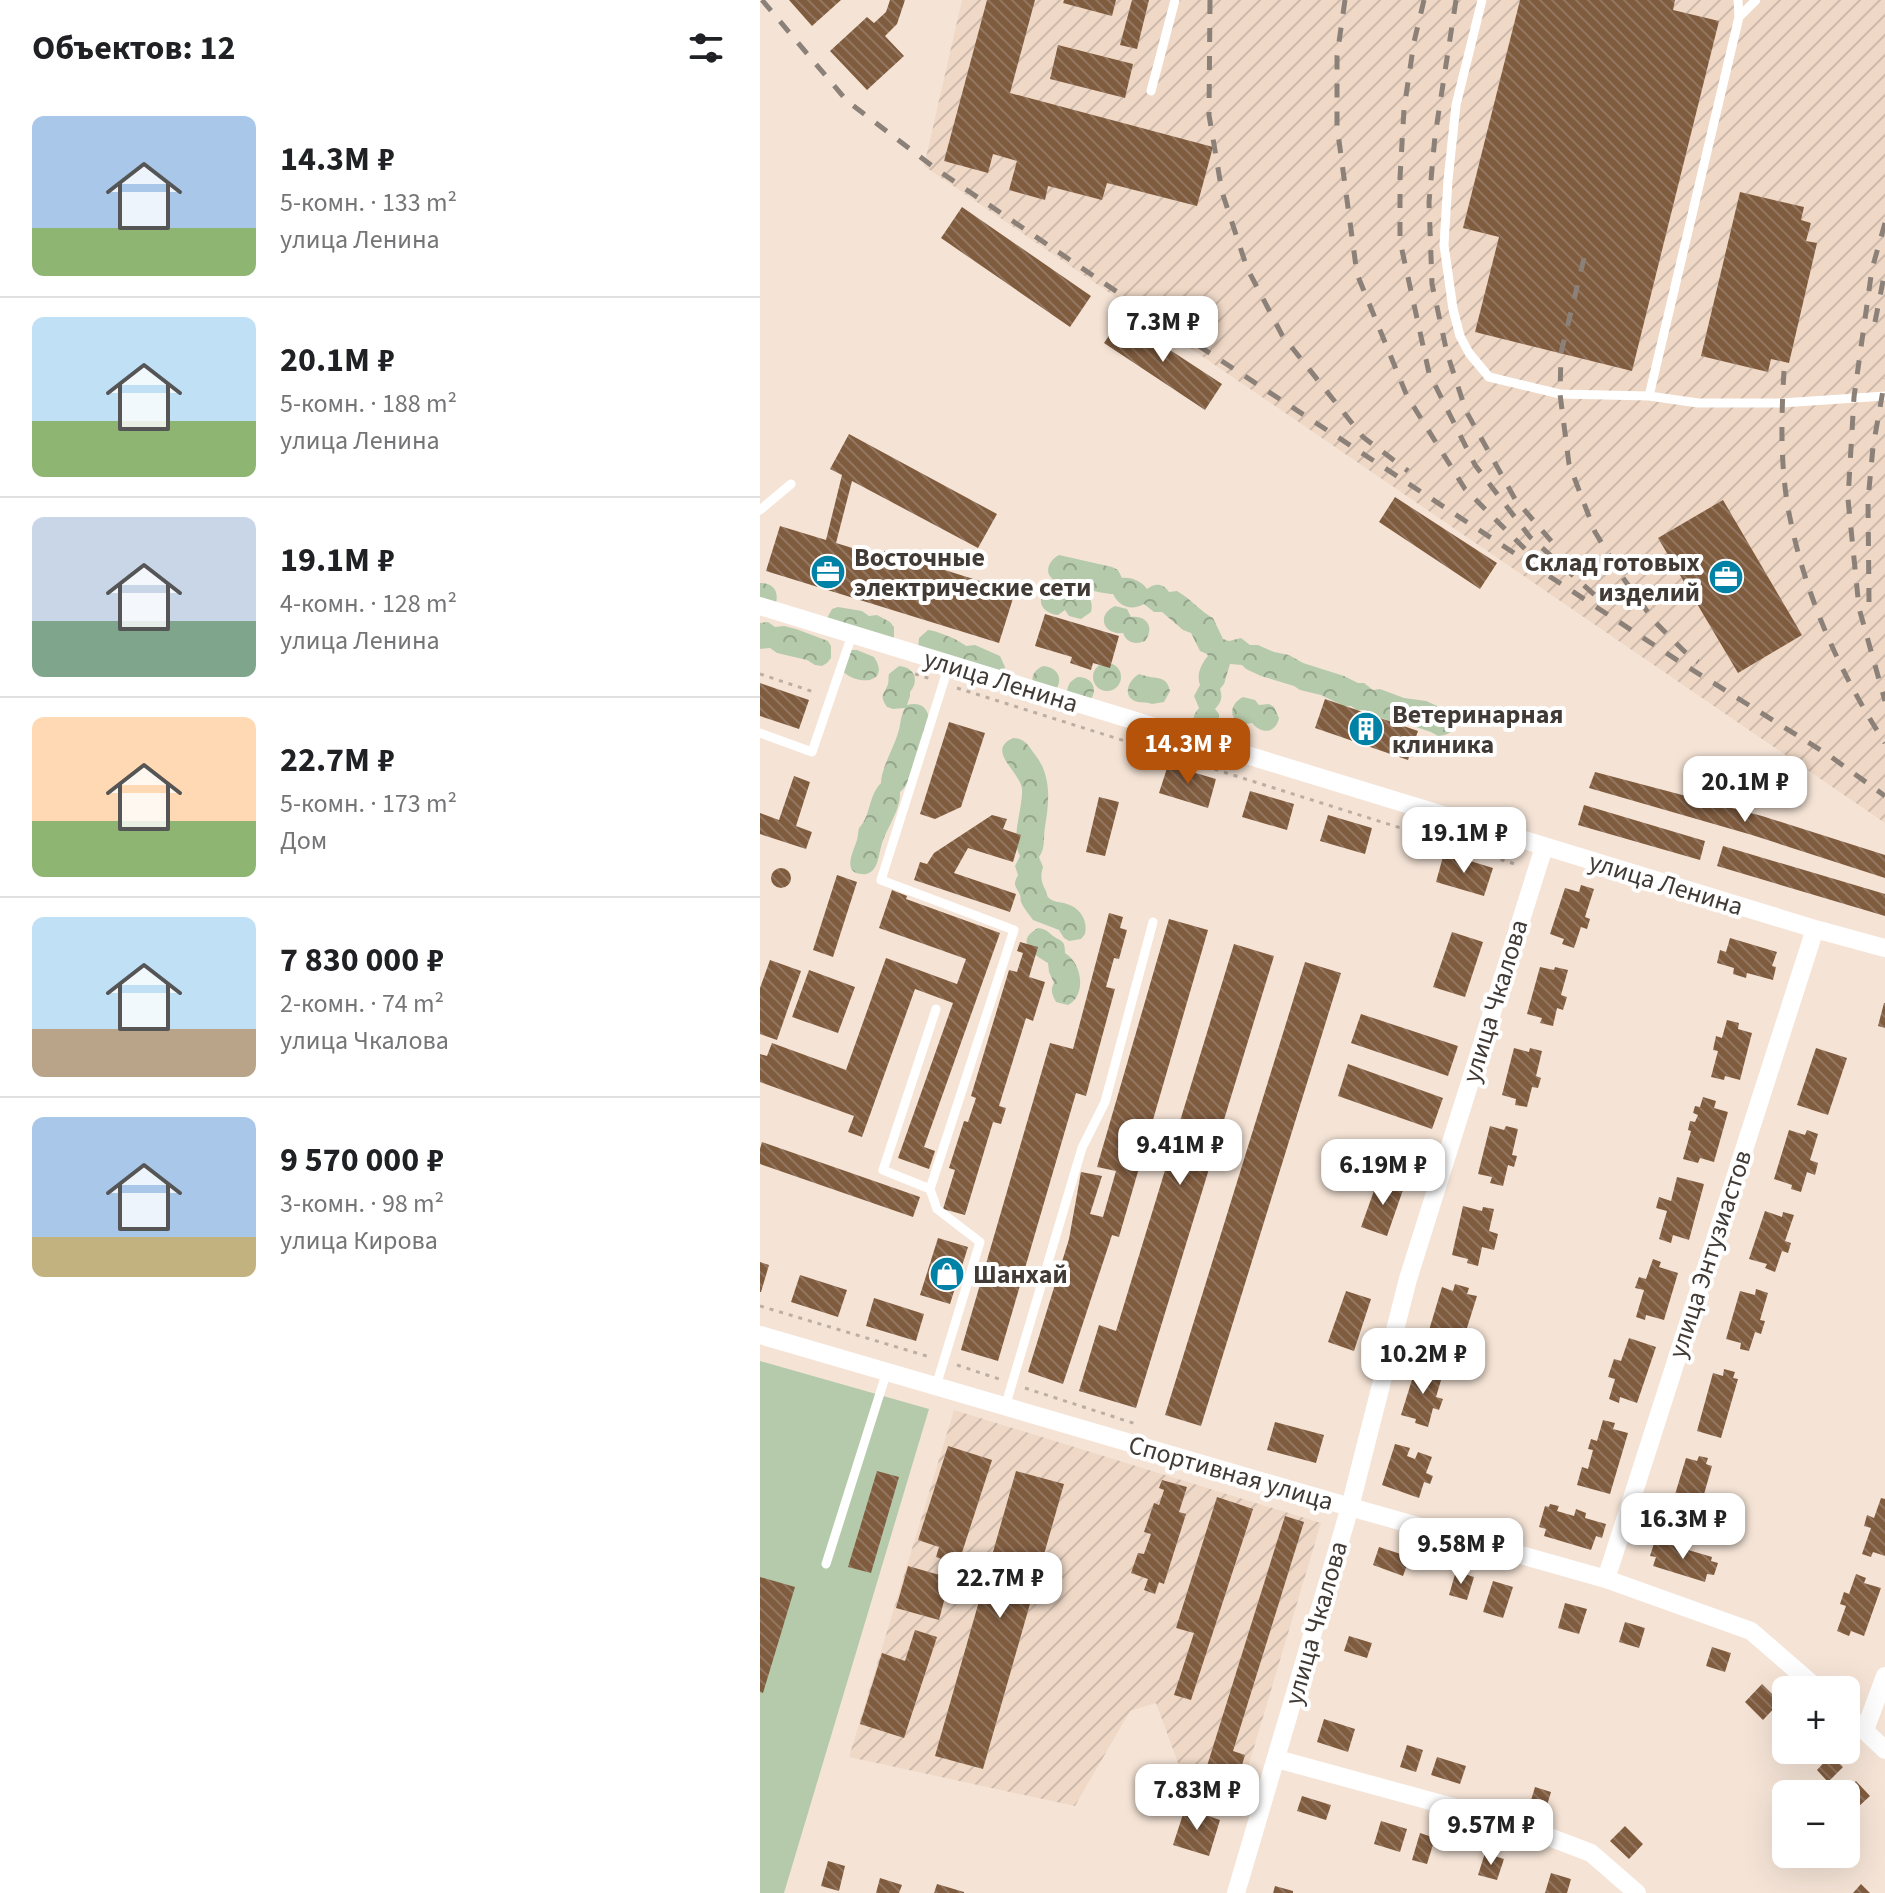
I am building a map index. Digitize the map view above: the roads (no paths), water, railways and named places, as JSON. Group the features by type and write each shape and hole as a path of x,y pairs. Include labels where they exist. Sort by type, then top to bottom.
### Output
{"street":[{"name":"улица Ленина","path":"760,606 1544,847 1885,948"},
{"name":"улица Чкалова","path":"1236,1893 1350,1507 1408,1279 1544,847"},
{"name":"улица Энтузиастов","path":"1606,1579 1815,929"},
{"name":"Спортивная улица","path":"760,1335 1606,1579 1751,1631 1803,1676"},
{"path":"1865,1730 1885,1676"},
{"path":"1860,1726 1885,1750"},
{"path":"1277,1759 1515,1824 1591,1853 1637,1893"}],"lane":[{"path":"1151,91 1175,0"},
{"path":"1482,0 1456,105 1444,245 1460,336 1469,353 1489,377 1560,394 1649,396 1698,403 1782,403 1885,396"},
{"path":"1649,396 1739,17 1738,0"},
{"path":"1739,17 1756,0"},
{"path":"760,510 791,484"},
{"path":"760,733 812,752 852,635"},
{"path":"936,1386 980,1242 937,1209 930,1189 1014,930 881,880 949,665"},
{"path":"1005,1407 1082,1148 1105,1102 1153,922"},
{"path":"930,1189 883,1170 936,1009"},
{"path":"826,1564 887,1371"}],"railway":[{"path":"762,0 847,101 936,169 1129,300 1680,662 1830,756 1885,796"},
{"path":"1210,0 1209,115 1222,192 1247,268 1282,335 1363,437 1408,471"},
{"path":"1345,0 1337,56 1337,126 1357,274 1407,396 1465,489 1532,556"},
{"path":"1424,0 1404,109 1400,241 1429,373 1475,465 1530,537 1598,598"},
{"path":"1456,0 1435,136 1429,202 1432,284 1447,353 1466,411 1515,499 1558,549"},
{"path":"1885,223 1872,269 1854,397 1848,499 1859,608 1885,701"},
{"path":"1584,258 1561,353 1560,394 1569,464 1595,532 1623,578 1655,622 1698,662"},
{"path":"1875,322 1885,271"},
{"path":"1784,371 1783,463 1797,548 1827,635 1885,743"},
{"path":"1869,602 1868,500 1873,447 1885,379"}],"place":[{"name":"Восточные электрические сети","path":"828,572"},
{"name":"Склад готовых изделий","path":"1726,577"},
{"name":"Ветеринарная клиника","path":"1366,729"},
{"name":"Шанхай","path":"947,1274"}]}
